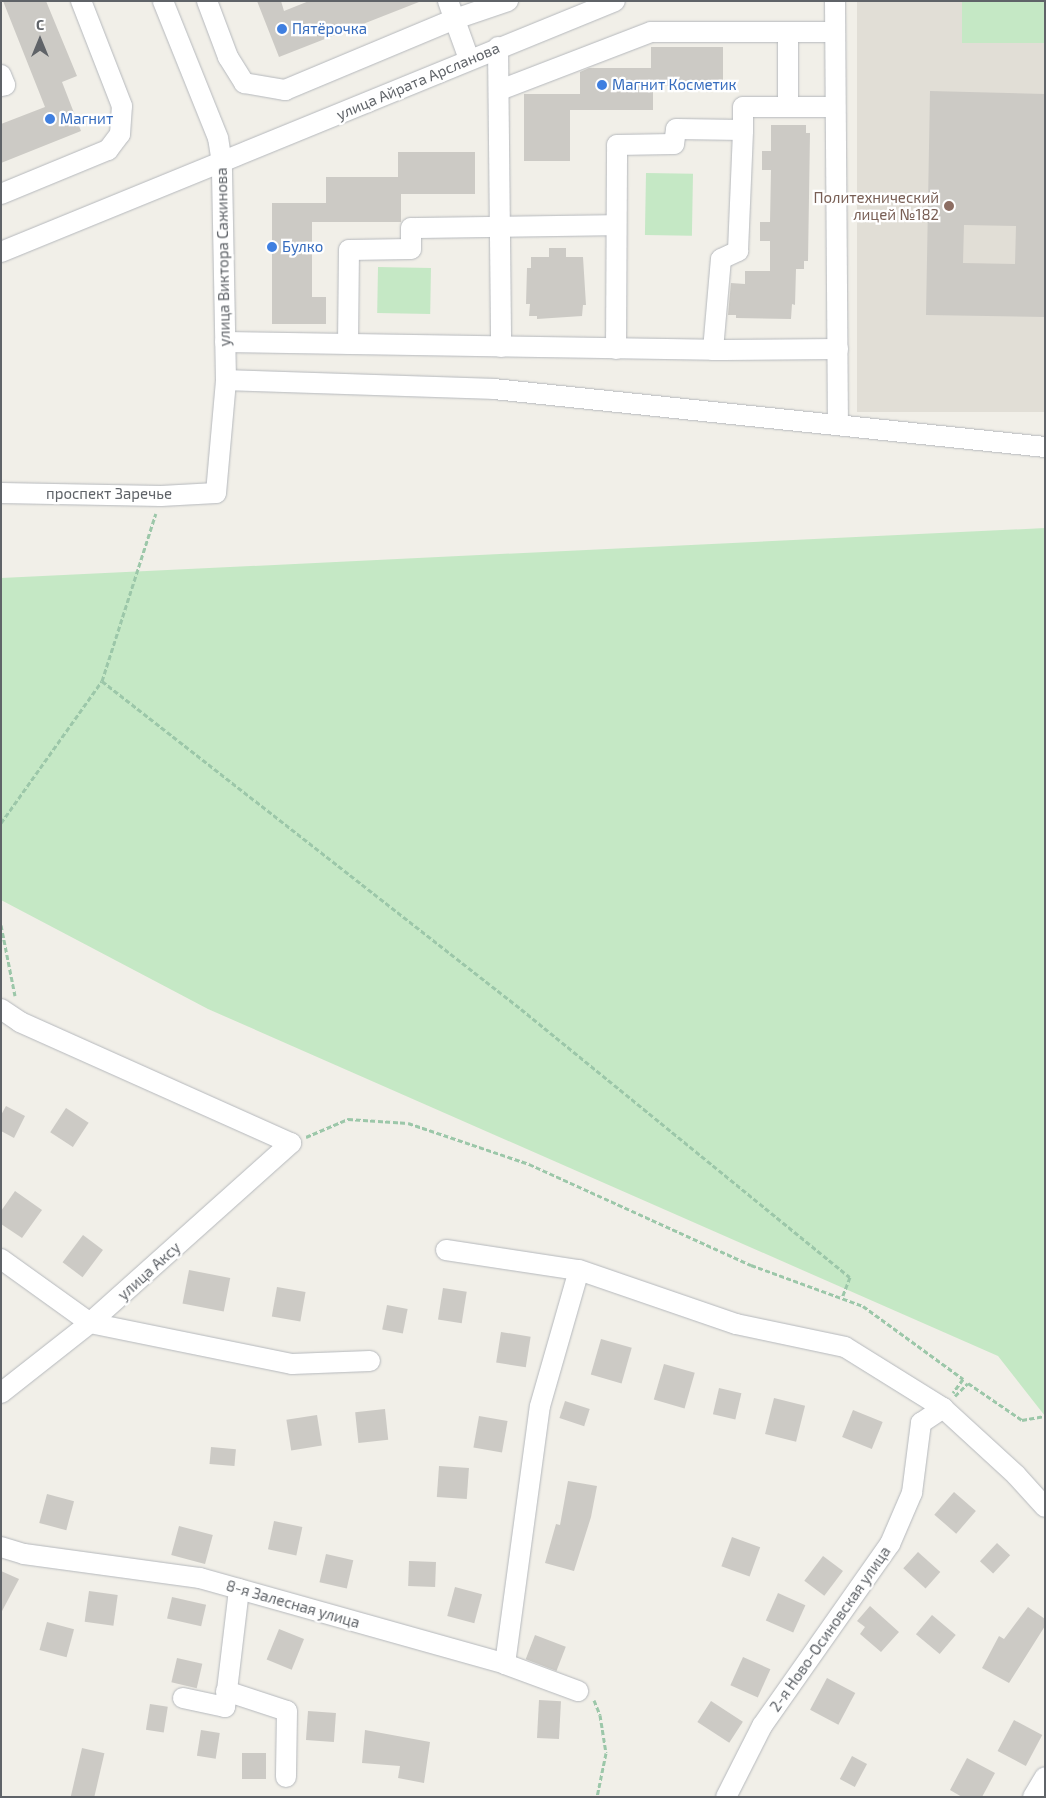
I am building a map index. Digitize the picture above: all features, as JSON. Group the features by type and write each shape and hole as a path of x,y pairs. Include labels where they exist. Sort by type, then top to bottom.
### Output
{"street":[{"path":"1,194 108,150 120,134 122,106 81,1"},
{"name":"улица Виктора Сажинова","path":"163,1 218,138 222,163 226,380 216,493"},
{"path":"207,1 228,57 244,83 285,90 451,10 508,1"},
{"name":"улица Айрата Арсланова","path":"1,252 222,163 498,47 615,1"},
{"path":"835,1 834,107 838,425"},
{"path":"451,10 470,59"},
{"path":"500,90 651,32 834,32"},
{"path":"788,32 788,107"},
{"path":"498,47 502,347"},
{"path":"1,75 5,84 1,86"},
{"path":"713,350 720,259 738,251 744,107 834,107"},
{"path":"616,349 616,145 674,144 676,129 743,130"},
{"path":"348,344 349,250 411,249 411,228 616,225"},
{"path":"225,342 616,349 838,349"},
{"path":"226,380 494,388 1045,448"},
{"name":"проспект Заречье","path":"1,493 161,496 216,493"},
{"path":"1,1009 20,1022 291,1143"},
{"name":"улица Аксу","path":"1,1392 90,1324 291,1143"},
{"path":"446,1250 579,1270 736,1324 845,1347 943,1408 1016,1475 1045,1507"},
{"path":"1,1259 90,1324 292,1364 370,1361"},
{"path":"505,1664 540,1406 579,1270"},
{"name":"2-я Ново-Осиновская улица","path":"726,1797 762,1726 890,1544 912,1493 921,1423 943,1408"},
{"name":"8-я Залесная улица","path":"1,1548 24,1554 200,1578 505,1664 578,1691"},
{"path":"183,1698 225,1707 239,1589"},
{"path":"226,1691 288,1711 286,1777"},
{"path":"1033,1797 1045,1777"}],"path":[{"path":"1,823 102,681 161,496"},
{"path":"102,681 521,1009 850,1277 842,1298"},
{"path":"1,925 20,1022"},
{"path":"291,1143 348,1119 408,1123 529,1164 751,1265 863,1306 963,1379 943,1408"},
{"path":"943,1408 968,1383 1022,1420 1045,1416"},
{"path":"578,1691 593,1698 600,1715 606,1754 596,1797"}],"shaded area":[{"name":"Политехнический лицей №182","path":"857,1 1045,1 1045,412 857,412"}],"green space":[{"path":"962,1 1045,1 1045,43 962,43"},
{"path":"646,173 693,174 692,236 645,235"},
{"path":"378,267 431,268 430,314 377,313"},
{"path":"1045,528 1045,1416 998,1356 208,1009 1,900 1,578"}],"building":[{"path":"3,1 46,1 77,76 62,82 81,131 1,163 1,124 45,107"},
{"path":"257,1 281,1 284,11 309,1 419,2 279,57"},
{"path":"651,47 723,47 723,86 653,86 653,110 570,110 570,161 524,161 524,94 580,94 580,72 589,68 651,68"},
{"path":"930,91 1045,94 1045,317 926,315","holes":["964,225 1016,226 1015,264 963,263"]},
{"path":"771,125 806,125 806,133 810,133 808,261 804,261 804,269 796,269 795,305 792,304 791,319 736,318 736,315 728,315 731,283 745,284 745,271 770,271 770,241 760,241 760,222 770,222 771,170 762,170 762,151 771,151"},
{"path":"398,152 475,152 475,194 401,194 401,222 312,222 312,297 326,297 326,324 272,324 272,203 326,203 326,177 398,177"},
{"path":"549,248 566,248 566,257 583,257 586,305 583,305 582,316 537,319 537,316 529,316 530,304 526,304 527,268 531,268 531,257 549,257"},
{"path":"6,1106 25,1116 14,1138 1,1131 1,1115"},
{"path":"66,1108 89,1123 73,1147 50,1132"},
{"path":"15,1191 42,1210 22,1238 1,1224 1,1211"},
{"path":"83,1235 103,1250 83,1277 63,1262"},
{"path":"189,1270 230,1278 224,1311 183,1303"},
{"path":"277,1287 306,1292 300,1322 272,1317"},
{"path":"443,1288 467,1292 462,1323 438,1320"},
{"path":"387,1305 408,1309 403,1334 382,1330"},
{"path":"501,1332 531,1337 526,1367 496,1363"},
{"path":"601,1339 632,1348 622,1383 591,1375"},
{"path":"664,1364 695,1373 685,1408 654,1400"},
{"path":"719,1388 741,1393 735,1419 713,1414"},
{"path":"774,1398 805,1406 796,1442 765,1434"},
{"path":"565,1401 590,1409 584,1426 559,1418"},
{"path":"385,1409 388,1440 358,1443 355,1412"},
{"path":"853,1410 883,1422 872,1449 842,1437"},
{"path":"317,1415 322,1446 291,1450 286,1420"},
{"path":"479,1416 508,1421 502,1453 473,1448"},
{"path":"211,1447 236,1449 234,1466 210,1464"},
{"path":"439,1466 469,1468 467,1499 437,1497"},
{"path":"568,1481 597,1486 591,1517 574,1571 545,1563 556,1524 560,1525"},
{"path":"954,1492 976,1511 956,1534 934,1515"},
{"path":"47,1494 74,1501 66,1530 39,1523"},
{"path":"274,1521 302,1527 296,1555 268,1549"},
{"path":"179,1526 213,1535 205,1564 171,1555"},
{"path":"732,1537 760,1547 750,1576 721,1566"},
{"path":"997,1543 1010,1555 993,1574 980,1561"},
{"path":"918,1552 940,1572 926,1588 903,1568"},
{"path":"326,1554 353,1560 347,1589 319,1582"},
{"path":"823,1556 843,1571 824,1596 804,1581"},
{"path":"409,1561 436,1562 435,1587 408,1586"},
{"path":"1,1571 19,1579 1,1613"},
{"path":"455,1587 482,1594 474,1623 447,1616"},
{"path":"89,1591 118,1595 113,1626 85,1622"},
{"path":"778,1593 805,1605 793,1633 766,1620"},
{"path":"172,1597 206,1605 201,1626 167,1618"},
{"path":"870,1606 899,1632 881,1652 860,1634 865,1627 857,1621"},
{"path":"1028,1607 1045,1619 1045,1626 1009,1683 982,1668 999,1636 1004,1639"},
{"path":"932,1615 956,1635 940,1654 916,1634"},
{"path":"47,1622 74,1629 67,1657 39,1650"},
{"path":"279,1629 304,1639 292,1670 267,1660"},
{"path":"535,1635 566,1647 556,1671 526,1659"},
{"path":"743,1657 770,1669 758,1698 730,1685"},
{"path":"177,1658 202,1664 197,1688 171,1682"},
{"path":"827,1678 855,1693 838,1725 810,1710"},
{"path":"539,1700 561,1701 559,1739 537,1738"},
{"path":"711,1701 743,1722 729,1743 697,1722"},
{"path":"150,1704 168,1707 164,1732 146,1730"},
{"path":"308,1711 336,1713 334,1742 306,1740"},
{"path":"1014,1720 1042,1735 1026,1766 998,1751"},
{"path":"201,1730 220,1733 216,1759 197,1756"},
{"path":"365,1730 430,1742 424,1783 398,1778 400,1766 362,1763"},
{"path":"82,1748 104,1753 94,1797 71,1797"},
{"path":"242,1753 266,1753 266,1779 242,1779"},
{"path":"852,1756 867,1764 855,1787 840,1779"},
{"path":"967,1758 995,1773 982,1797 962,1797 950,1790"}],"place":[{"name":"Пятёрочка","path":"282,29"},
{"name":"Магнит Косметик","path":"602,85"},
{"name":"Магнит","path":"50,119"},
{"name":"Политехнический лицей №182","path":"949,206"},
{"name":"Булко","path":"272,247"}]}
